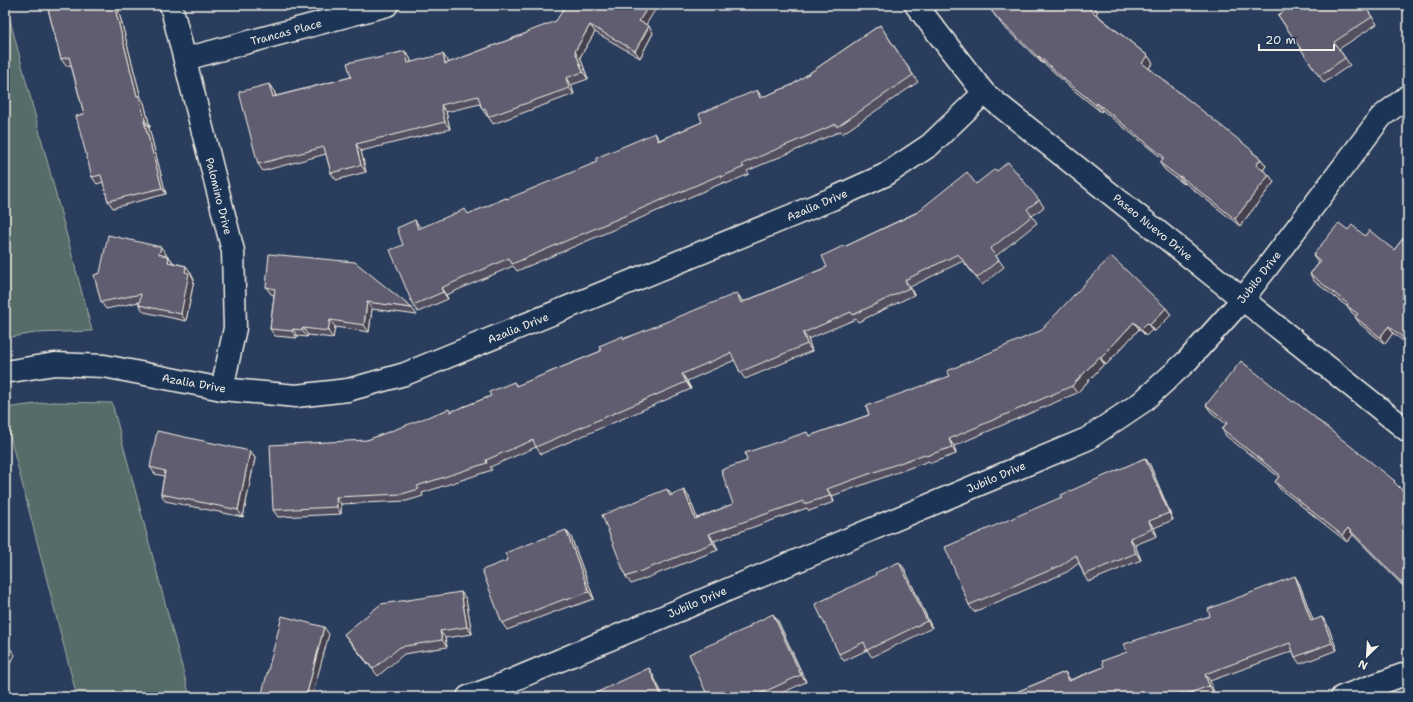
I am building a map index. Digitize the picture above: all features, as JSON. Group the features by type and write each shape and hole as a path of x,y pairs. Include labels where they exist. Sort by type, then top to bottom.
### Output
{"street":[{"name":"Palomino Drive","path":"171,5 233,251 235,328 222,389"},
{"name":"Trancas Place","path":"185,59 387,5"},
{"name":"Paseo Nuevo Drive","path":"916,5 984,93 1408,431"},
{"name":"Azalia Drive","path":"5,372 55,364 104,366 222,389 296,396 348,390 405,374 817,205 885,175 930,145 984,93"},
{"name":"Jubilo Drive","path":"468,697 496,687 1087,439 1142,402 1187,361 1243,299 1381,117 1408,96"},
{"path":"1342,697 1408,673"}],"green space":[{"path":"5,5 92,331 35,333 5,338"},
{"path":"51,402 112,403 190,697 77,697 5,417 5,408"}],"building":[{"path":"47,5 114,5 162,188 108,201 101,175 92,177 76,116 84,114 69,57 61,59"},
{"path":"566,5 649,5 639,21 649,26 635,51 590,25 575,51 583,72 566,78 569,88 488,117 485,108 482,109 478,96 441,105 445,122 356,144 361,165 331,173 324,147 258,164 239,92 269,84 273,97 351,77 347,63 373,57 374,59 405,51 408,63 443,54 445,64 556,21"},
{"path":"987,5 1093,5 1089,9 1148,56 1142,63 1253,151 1252,152 1261,159 1256,165 1269,175 1235,219 1180,176 1179,177 1160,163 1164,157 1097,103 1096,105 1066,81 1039,56 1038,57 998,19"},
{"path":"1293,5 1364,5 1372,17 1334,42 1345,58 1319,76 1278,15"},
{"path":"880,25 913,75 837,127 836,124 742,164 744,167 721,177 720,175 512,264 509,258 441,288 443,292 413,305 390,250 403,245 397,228 415,220 418,229 465,209 468,214 597,162 596,158 655,133 658,141 702,122 699,114 757,90 760,98 792,85"},
{"path":"1008,162 1039,200 1027,209 1032,216 990,249 999,260 977,278 958,254 905,280 909,288 853,315 851,312 803,333 807,344 740,372 731,353 682,374 686,382 536,447 533,440 486,460 487,463 417,486 419,489 402,494 336,497 337,507 273,510 270,445 367,440 449,409 450,412 491,396 489,392 514,382 516,386 601,351 599,346 623,336 624,339 737,293 741,303 827,267 822,256 916,213 967,172 976,184 995,169 997,171"},
{"path":"1339,223 1348,230 1352,225 1365,236 1369,230 1394,250 1408,232 1408,342 1389,326 1380,337 1355,317 1358,314 1347,306 1348,304 1310,274 1321,261 1313,255"},
{"path":"108,235 161,247 159,254 169,257 168,262 186,266 185,272 189,273 181,314 139,305 141,294 101,302 94,275 100,273"},
{"path":"269,254 355,262 412,308 367,302 364,325 330,320 328,331 303,328 302,330 293,329 292,331 270,329 275,289 266,287"},
{"path":"1111,256 1166,308 1150,325 1147,323 1141,329 1134,322 1101,358 1099,357 1072,386 949,439 952,447 926,456 925,454 827,489 830,496 804,504 803,501 709,534 713,543 626,577 602,515 667,489 670,496 684,490 695,519 733,504 721,470 747,461 745,453 807,432 809,436 869,415 866,406 950,376 947,371 1040,331"},
{"path":"1241,361 1395,481 1394,482 1408,496 1408,580 1404,585 1348,528 1342,535 1275,482 1280,475 1222,429 1228,422 1206,405"},
{"path":"157,431 250,451 238,510 161,494 165,471 150,467"},
{"path":"1145,458 1169,513 1149,521 1152,529 1130,538 1136,553 1084,575 1076,555 1062,565 969,605 945,547 1062,497 1061,495"},
{"path":"566,530 589,592 566,600 565,599 502,623 482,570 508,560 505,553"},
{"path":"899,562 927,621 867,650 864,642 839,654 815,604 876,575 875,573"},
{"path":"1295,576 1311,621 1322,617 1332,643 1295,657 1290,643 1205,674 1209,686 1184,695 1183,693 1169,697 1004,697 1065,672 1069,681 1104,667 1102,661 1127,652 1124,644 1210,616 1208,609"},
{"path":"461,592 467,627 440,631 442,640 400,647 373,669 344,634 381,604"},
{"path":"773,614 801,675 753,697 737,697 736,694 730,697 708,697 689,654 750,627 750,625"},
{"path":"282,616 324,627 306,697 261,697"},
{"path":"5,646 10,648 5,657"},
{"path":"649,668 662,697 587,697"}]}
